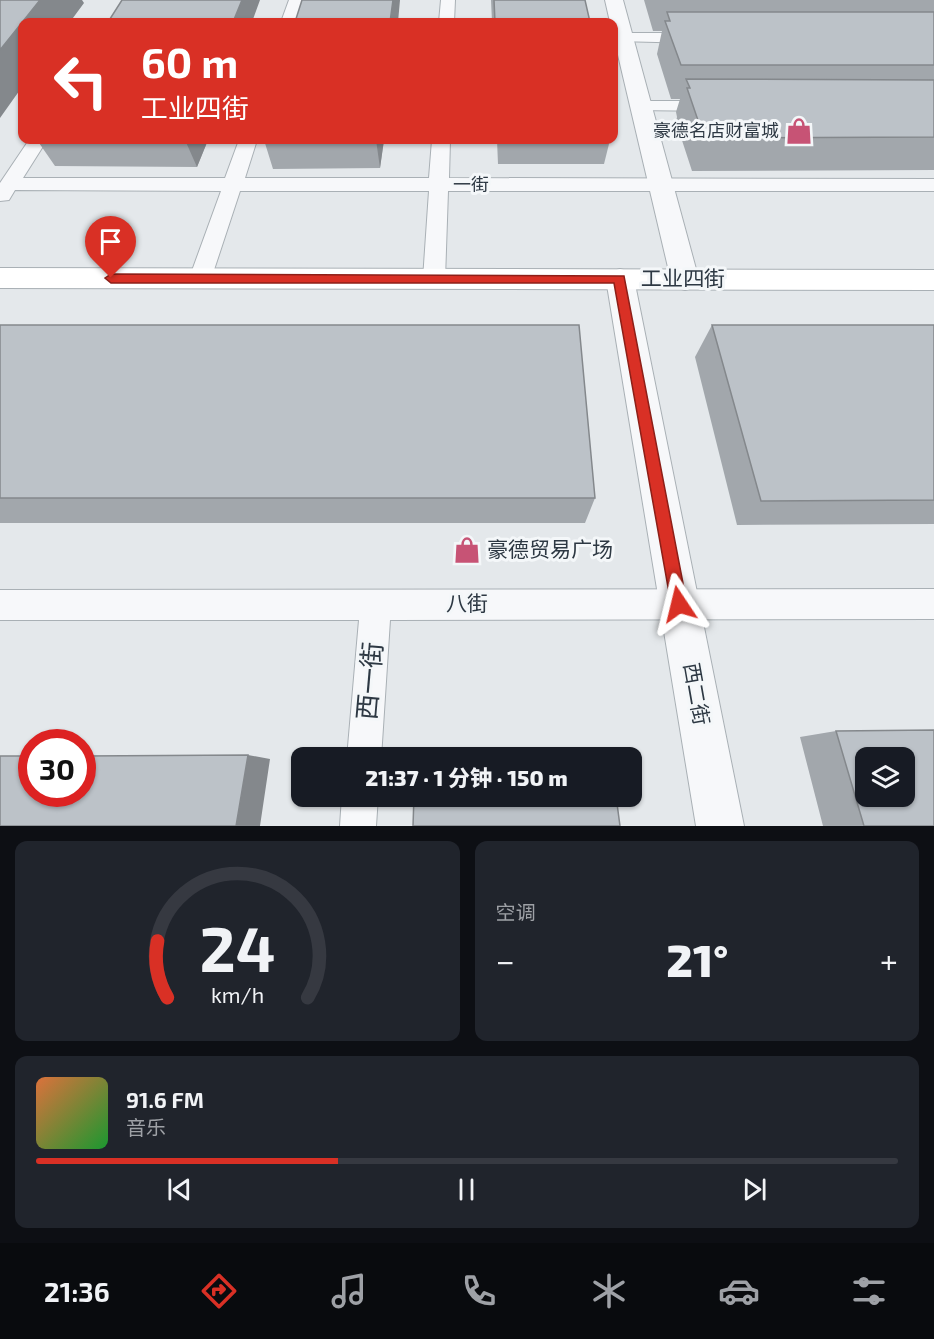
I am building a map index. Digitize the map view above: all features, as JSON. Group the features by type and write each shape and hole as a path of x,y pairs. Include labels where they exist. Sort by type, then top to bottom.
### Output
{"street":[{"path":"614,0 685,280"},
{"name":"工业四街","path":"0,278 934,280"},
{"name":"西二街","path":"620,279 720,826"}],"lane":[{"path":"289,18 296,0"},
{"path":"447,18 448,0"},
{"path":"624,38 707,38"},
{"path":"641,106 735,106"},
{"path":"4,191 35,144"},
{"path":"200,279 247,144"},
{"path":"434,279 441,144"},
{"name":"一街","path":"4,191 233,184 934,185"},
{"name":"西一街","path":"364,747 376,604"},
{"name":"八街","path":"0,605 934,604"},
{"path":"358,826 359,807"}],"building":[{"path":"0,0 40,0 26,18 18,18 18,28 0,50"},
{"path":"122,0 242,0 235,18 111,18"},
{"path":"302,0 393,0 391,18 296,18"},
{"path":"494,0 585,0 589,18 495,18"},
{"path":"667,12 934,12 934,65 681,65 665,21 670,21"},
{"path":"686,79 934,80 934,137 704,138"},
{"path":"0,325 579,325 595,498 0,498"},
{"path":"712,325 934,325 934,500 761,501"},
{"path":"934,730 934,826 864,826 858,807 915,807 915,747 855,747 855,795 836,731"},
{"path":"248,755 236,826 0,826 0,756 18,756 18,807 96,807 96,756"},
{"path":"414,807 617,807 620,826 413,826"}],"place":[{"name":"豪德名店财富城","path":"799,131"},
{"name":"豪德贸易广场","path":"467,550"}],"route":[{"path":"111,278 620,279 679,604"}]}
